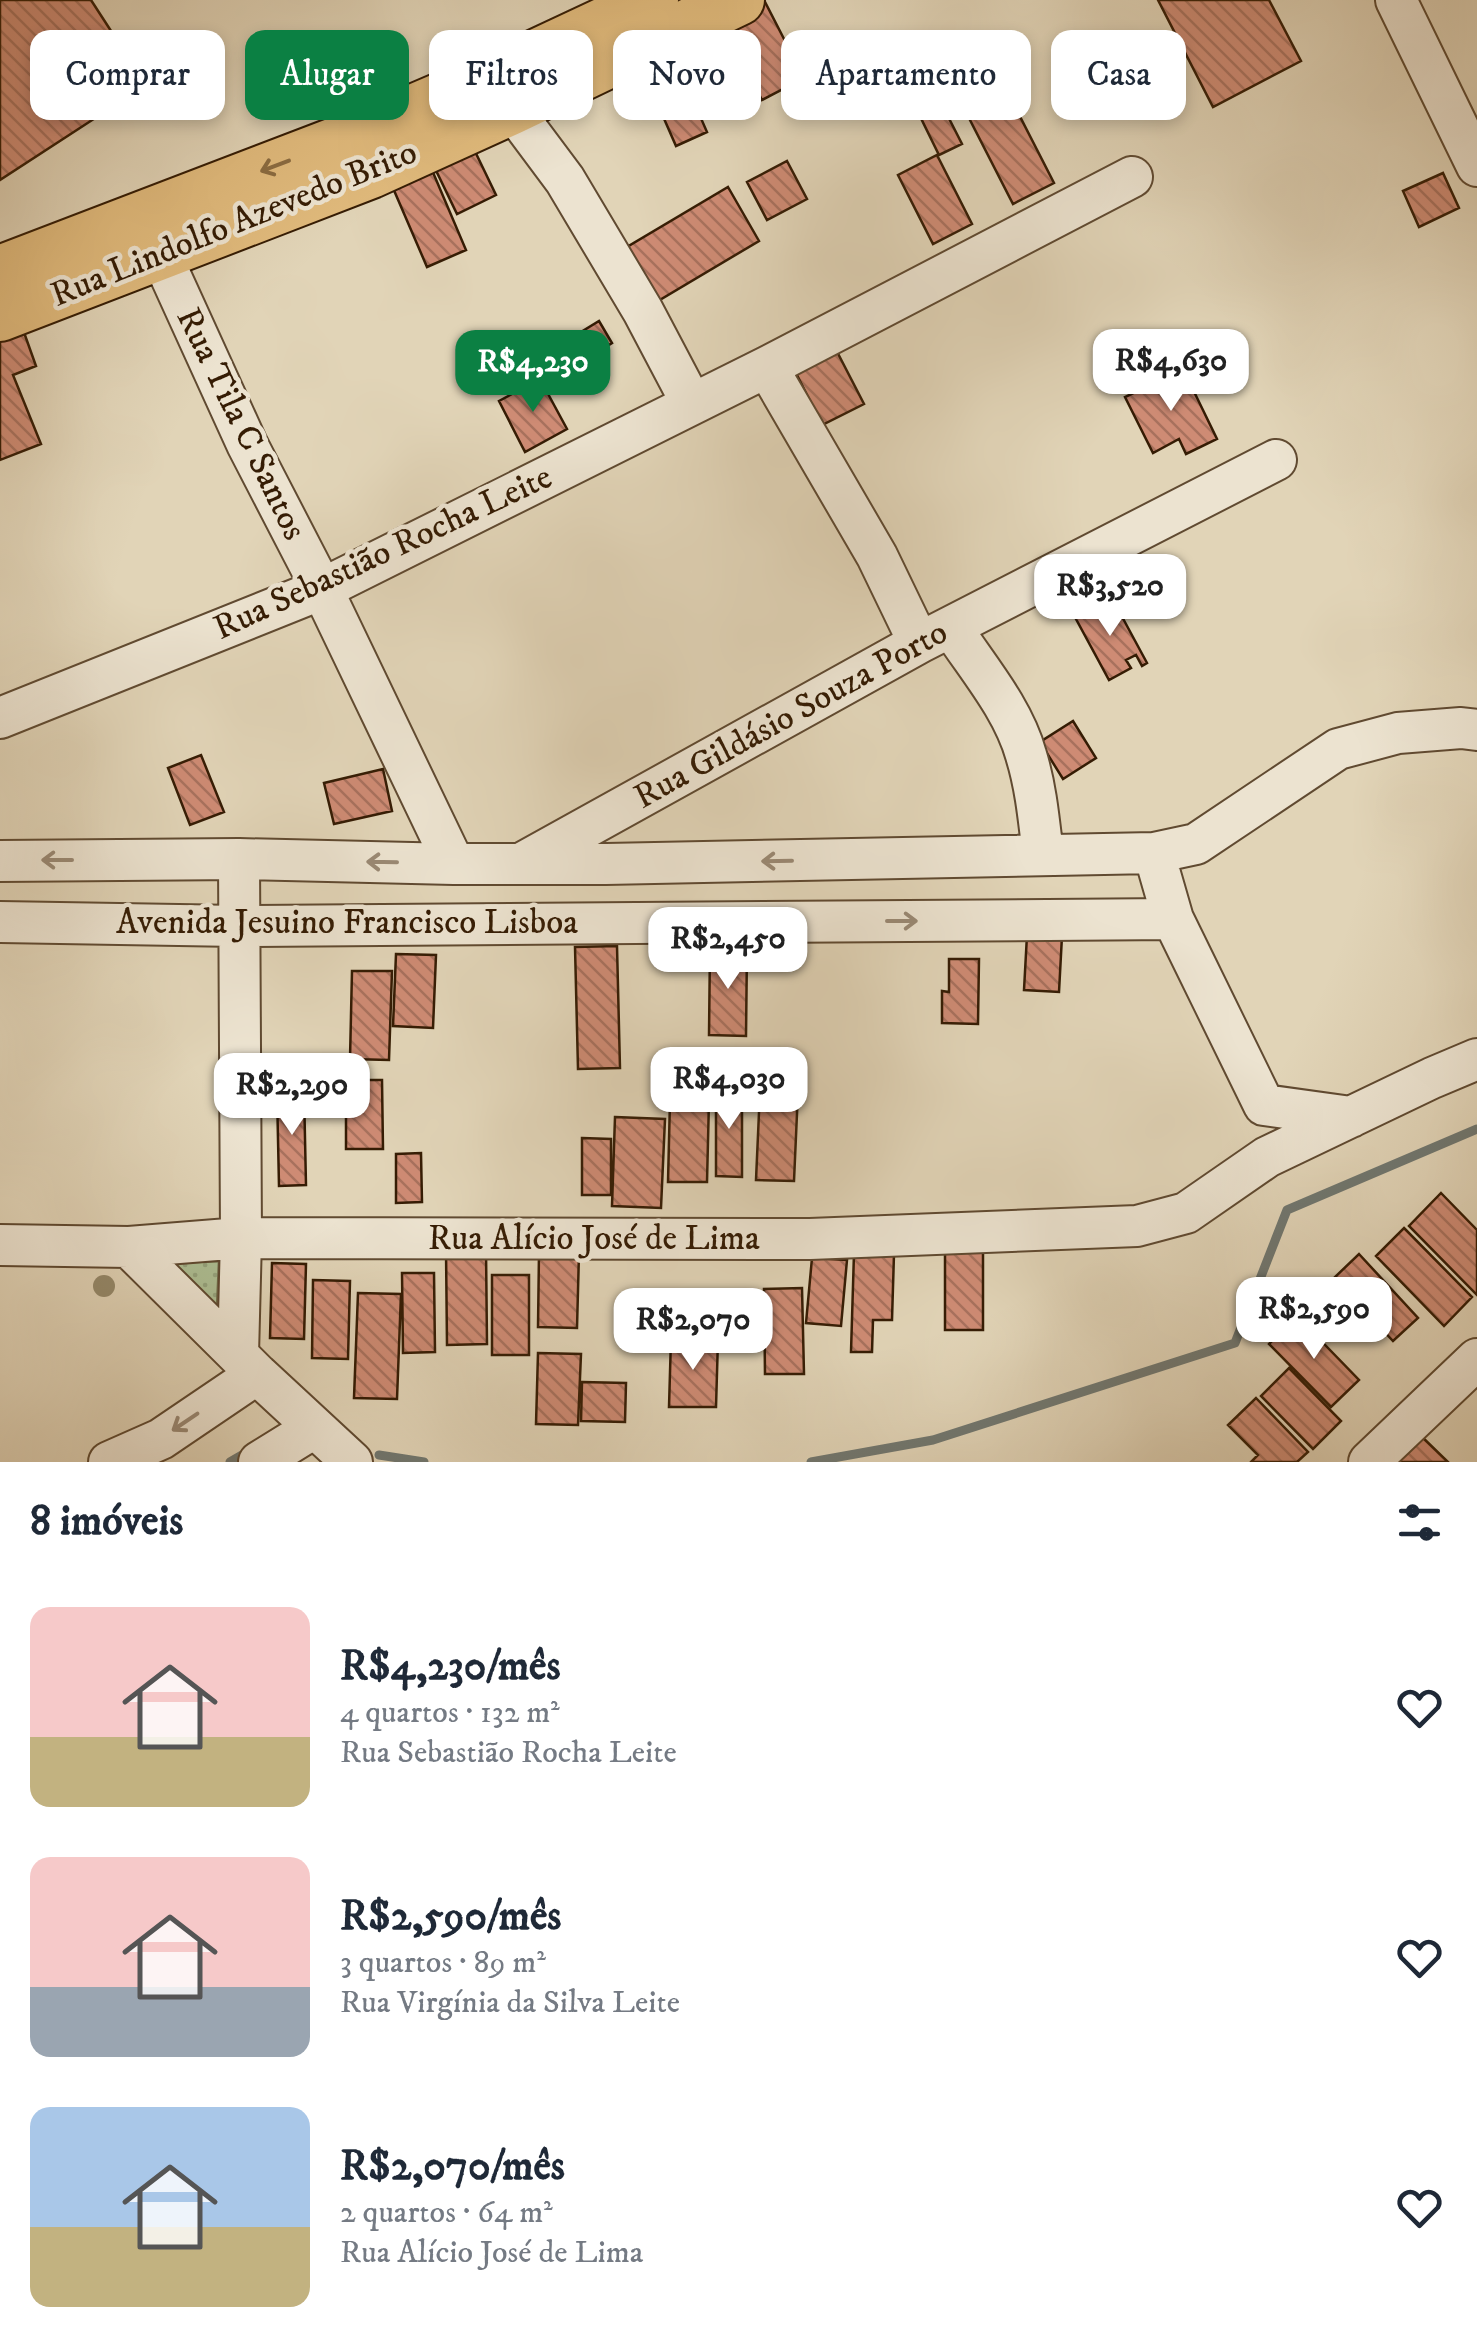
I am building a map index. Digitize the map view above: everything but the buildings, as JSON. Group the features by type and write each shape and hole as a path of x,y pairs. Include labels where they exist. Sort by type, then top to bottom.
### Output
{"main road":[{"name":"Rua Lindolfo Azevedo Brito","path":"593,39 653,0"},
{"name":"Rua Lindolfo Azevedo Brito","path":"593,62 738,0"},
{"name":"Rua Lindolfo Azevedo Brito","path":"0,271 361,155 453,120"},
{"name":"Rua Lindolfo Azevedo Brito","path":"0,316 160,254 361,155"}],"street":[{"path":"1396,0 1477,166"},
{"path":"501,120 565,180 643,311 692,404"},
{"name":"Rua Sebastião Rocha Leite","path":"0,718 322,590 1132,178"},
{"name":"Rua Tila C Santos","path":"160,254 247,444 454,864"},
{"path":"767,366 877,556 935,635 1008,712 1026,752 1037,803 1042,855"},
{"name":"Rua Gildásio Souza Porto","path":"521,864 935,635 1276,460"},
{"name":"Avenida Jesuino Francisco Lisboa","path":"0,861 239,859 606,864 1154,852 1196,844 1338,749 1398,733 1477,730"},
{"path":"1154,852 1173,919 1264,1105 1267,1157 1477,1059"},
{"path":"239,859 241,1238 247,1365"},
{"name":"Avenida Jesuino Francisco Lisboa","path":"0,922 238,926 1173,919"},
{"path":"1264,1105 1352,1116"},
{"name":"Rua Alício José de Lima","path":"0,1246 129,1247 241,1238 810,1239 1136,1226 1186,1214 1267,1157"},
{"path":"129,1247 247,1365 352,1462"},
{"path":"1369,1462 1477,1359"},
{"path":"110,1462 161,1439 247,1365"},
{"path":"259,1462 314,1428"}],"green space":[{"path":"219,1261 217,1308 172,1263"}],"waterway":[{"path":"811,1462 933,1440 1235,1343 1287,1210 1477,1129"},
{"path":"230,1462 249,1451"},
{"path":"379,1455 424,1462"}]}
